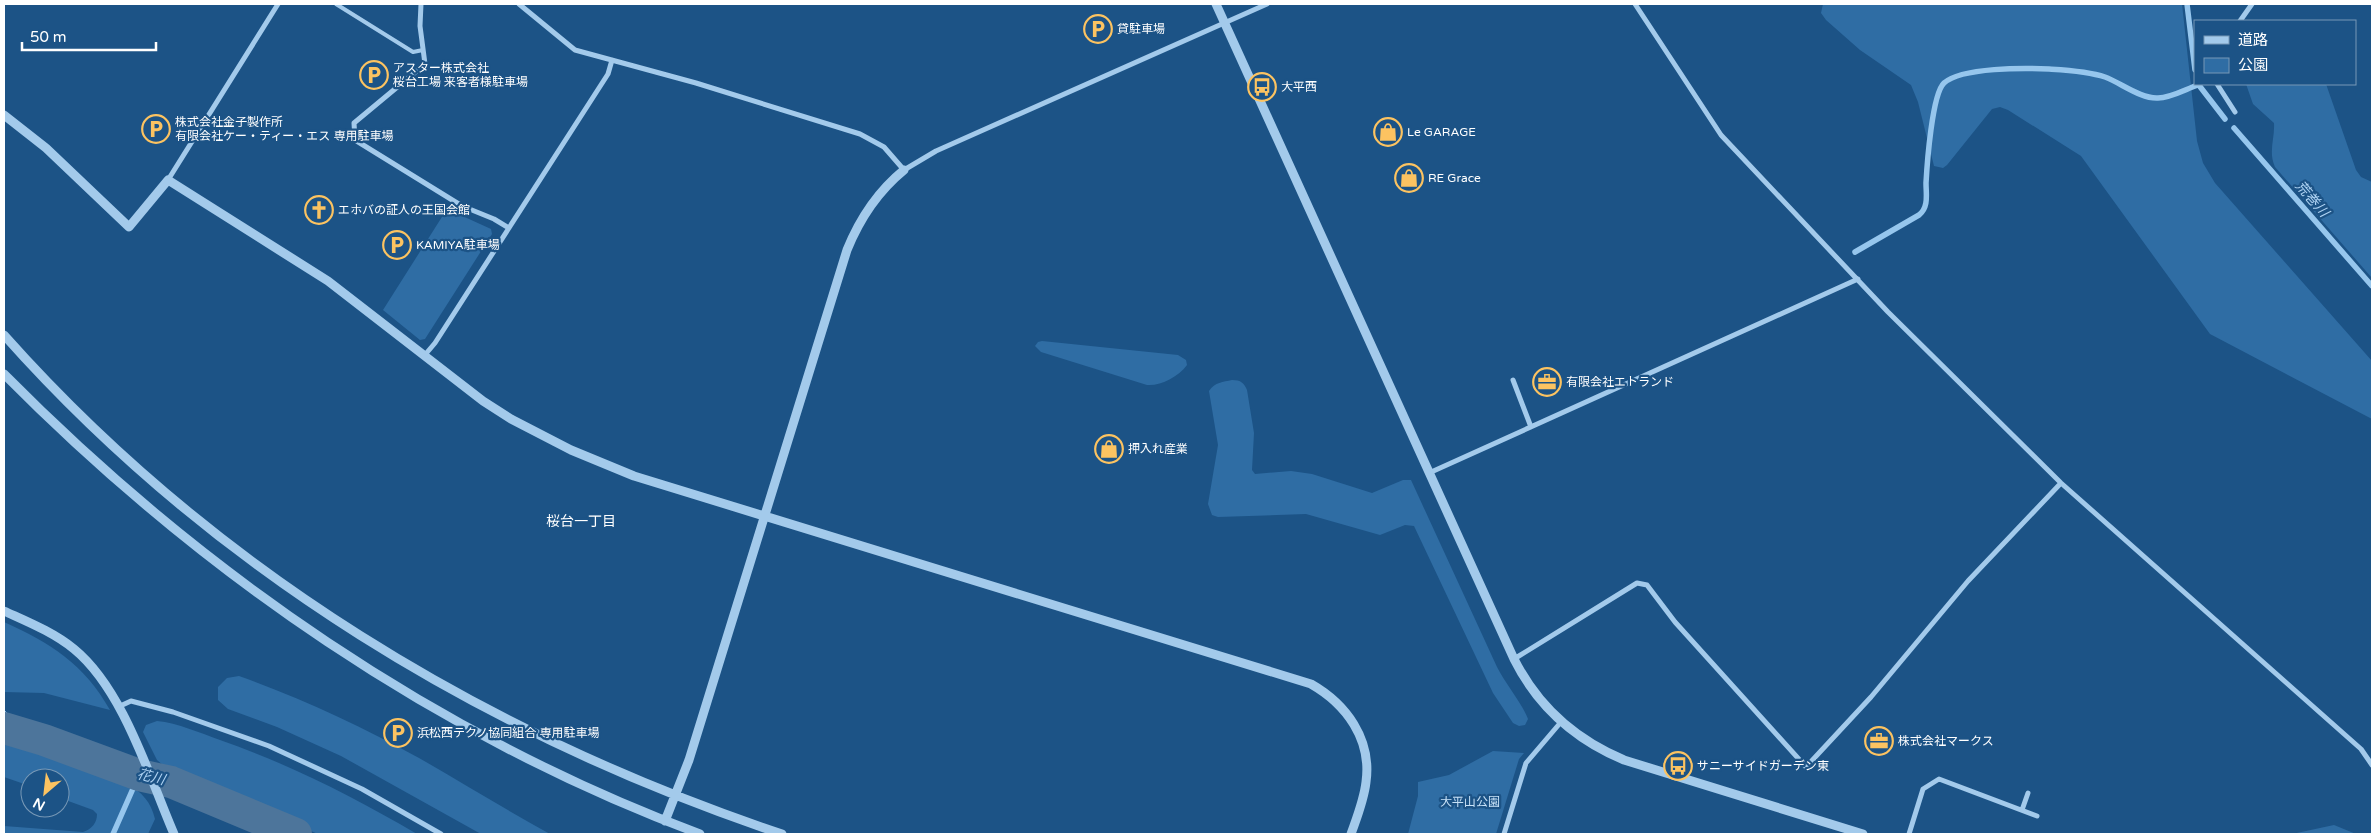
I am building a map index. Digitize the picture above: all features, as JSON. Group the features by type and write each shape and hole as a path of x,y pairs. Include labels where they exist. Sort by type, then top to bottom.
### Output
{"street":[{"path":"4,115 46,148 129,227 168,180 278,4"},
{"path":"421,4 420,26 426,64 354,123 355,140 462,206 494,219 509,228"},
{"path":"519,4 575,50 696,83 860,134 884,147 904,170"},
{"path":"1216,4 1514,659 1533,692 1561,722 1589,743 1624,760 1863,834"},
{"path":"665,820 689,760 847,250 864,215 875,199 904,170 936,151 1267,4"},
{"path":"1635,4 1721,135 1908,333 2061,484 2361,749 2372,765"},
{"path":"2241,20 2252,4"},
{"path":"424,357 435,343 608,74 612,60"},
{"path":"2218,85 2235,112"},
{"path":"168,180 313,270 482,401 518,423 571,450 634,476 1311,684 1339,703 1354,724 1364,747 1366,781 1351,834"},
{"path":"1429,473 1858,279"},
{"path":"4,335 60,395 152,482 216,534 303,599 410,668 466,699 580,755 676,795 782,834"},
{"path":"4,374 69,438 138,500 224,569 290,618 454,720 569,778 700,834"},
{"path":"1513,380 1532,427"},
{"path":"1514,659 1637,583 1647,585 1675,622 1806,768 1871,697 1968,581 2061,484"},
{"path":"4,611 55,635 74,649 106,684 135,743 174,834"},
{"path":"118,707 131,701 173,712 262,743 332,774 441,834"},
{"path":"1504,834 1526,763 1561,722"},
{"path":"1909,834 1924,788 1939,779 2037,816"},
{"path":"2022,810 2028,794"}],"lane":[{"path":"336,4 413,52 423,50"}],"green space":[{"path":"1823,4 2182,4 2197,141 2203,163 2215,183 2372,361 2372,419 2210,334 2081,156 2008,110 2000,107 1992,109 1947,165 1943,168 1934,166 1918,102 1911,85 1860,50 1826,20 1821,13"},
{"path":"2246,85 2326,85 2356,170 2361,177 2372,182 2372,278 2275,167 2272,156 2274,123 2253,104"},
{"path":"447,209 491,229 492,234 425,339 420,340 383,310"},
{"path":"1038,342 1178,355 1186,360 1187,365 1169,380 1147,385 1041,352 1035,346"},
{"path":"1232,380 1242,382 1247,390 1254,433 1252,470 1255,474 1291,471 1312,474 1372,493 1403,480 1411,480 1497,667 1526,713 1528,719 1525,725 1519,726 1513,723 1493,693 1414,526 1405,525 1380,535 1306,514 1218,517 1212,515 1208,504 1218,445 1209,391 1217,384"},
{"path":"4,622 37,638 65,657 89,680 110,710 44,693 4,692"},
{"path":"239,676 308,703 375,735 419,758 550,834 481,834 341,756 277,727 228,709 218,700 218,687 227,678"},
{"path":"157,721 189,729 246,749 345,794 417,834 318,834 171,772 157,760 143,732 146,725"},
{"path":"16,743 132,787 145,798 151,807 155,819 148,834 4,834 4,826 83,832 93,825 97,814 93,810 70,802 70,768 20,768 20,783 4,777 4,745"},
{"name":"大平山公園","path":"1493,751 1524,753 1519,759 1496,834 1408,834 1418,796 1418,782 1449,775"},
{"path":"2334,825 2356,834 2292,834"}],"shaded area":[{"path":"4,710 19,727 17,737 4,740"}],"waterway":[{"name":"荒巻川","path":"2187,4 2194,62"},
{"path":"1855,252 1922,212 1926,200 1929,146 1936,101 1944,83 1953,78 1979,71 2070,70 2105,77 2151,98 2163,98 2198,85"},
{"name":"荒巻川","path":"2199,85 2225,119"},
{"name":"荒巻川","path":"2234,128 2372,286"},
{"name":"花川","path":"4,728 44,740 139,775 171,782 296,834"},
{"path":"113,834 139,775"}],"place":[{"name":"貸駐車場","path":"1098,29"},
{"name":"アスター株式会社 桜台工場 来客者様駐車場","path":"374,75"},
{"name":"大平西","path":"1262,87"},
{"name":"株式会社金子製作所 有限会社ケー・ティー・エス 専用駐車場","path":"156,129"},
{"name":"Le GARAGE","path":"1388,132"},
{"name":"RE Grace","path":"1409,178"},
{"name":"エホバの証人の王国会館","path":"319,210"},
{"name":"KAMIYA駐車場","path":"397,245"},
{"name":"有限会社エトランド","path":"1547,382"},
{"name":"押入れ産業","path":"1109,449"},
{"name":"浜松西テクノ協同組合 専用駐車場","path":"398,733"},
{"name":"株式会社マークス","path":"1879,741"},
{"name":"サニーサイドガーデン東","path":"1678,766"}],"district":[{"name":"桜台一丁目","path":"581,521"}]}
